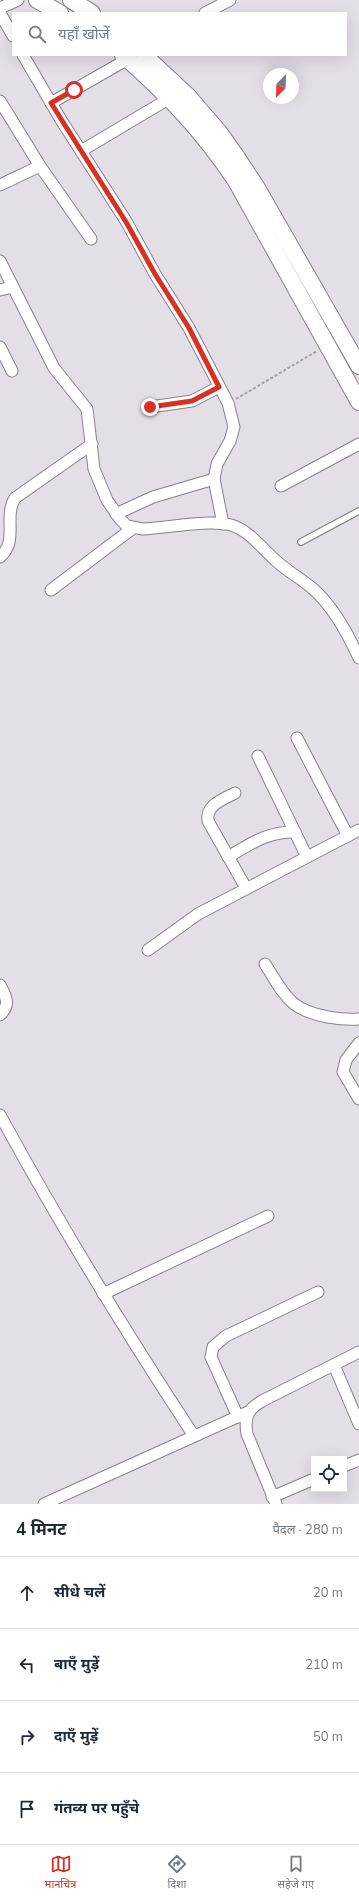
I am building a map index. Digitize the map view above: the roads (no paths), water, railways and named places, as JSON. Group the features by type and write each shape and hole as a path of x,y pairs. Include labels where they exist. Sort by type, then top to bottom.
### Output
{"street":[{"path":"0,8 18,0"},
{"path":"37,0 58,12"},
{"path":"71,0 90,12"},
{"path":"207,12 230,0"},
{"path":"0,13 12,34"},
{"path":"24,56 81,152 126,222 155,274 189,328 228,403 234,427 230,441 218,464 214,478 224,524"},
{"path":"145,56 188,96 220,132 257,188 351,364 359,402"},
{"path":"51,103 125,57 170,98 205,136 236,181 326,345 351,364"},
{"path":"81,152 170,98"},
{"path":"0,101 40,166 91,239"},
{"path":"0,185 40,166"},
{"path":"0,261 54,368 87,409 94,469 107,500 116,514 127,526 133,528 143,529 224,524 235,527 249,535 288,571 312,588 334,615 359,658"},
{"path":"0,290 13,287"},
{"path":"0,347 12,371"},
{"path":"150,407 187,403 219,387"},
{"path":"0,557 9,546 10,512 15,498 92,444"},
{"path":"281,486 359,444"},
{"path":"116,514 153,497 214,478"},
{"path":"51,590 133,528"},
{"path":"297,738 348,836"},
{"path":"258,756 307,857"},
{"path":"235,793 215,804 209,809 207,815 208,820 246,888"},
{"path":"148,950 198,914 359,830"},
{"path":"228,856 270,834 279,832 295,832"},
{"path":"265,964 285,995 299,1009 309,1013 342,1019 359,1018"},
{"path":"0,985 7,1002 6,1008 0,1015"},
{"path":"359,1043 346,1060 343,1067 343,1072 359,1099"},
{"path":"0,1115 71,1242 194,1436"},
{"path":"103,1294 268,1216"},
{"path":"311,1481 274,1500 247,1434 243,1415 212,1357 213,1347 226,1336 318,1292"},
{"path":"44,1504 243,1415 253,1406 262,1401 359,1352"},
{"path":"334,1365 359,1424"},
{"path":"347,1465 359,1460"}],"lane":[{"path":"302,542 359,511"}]}
